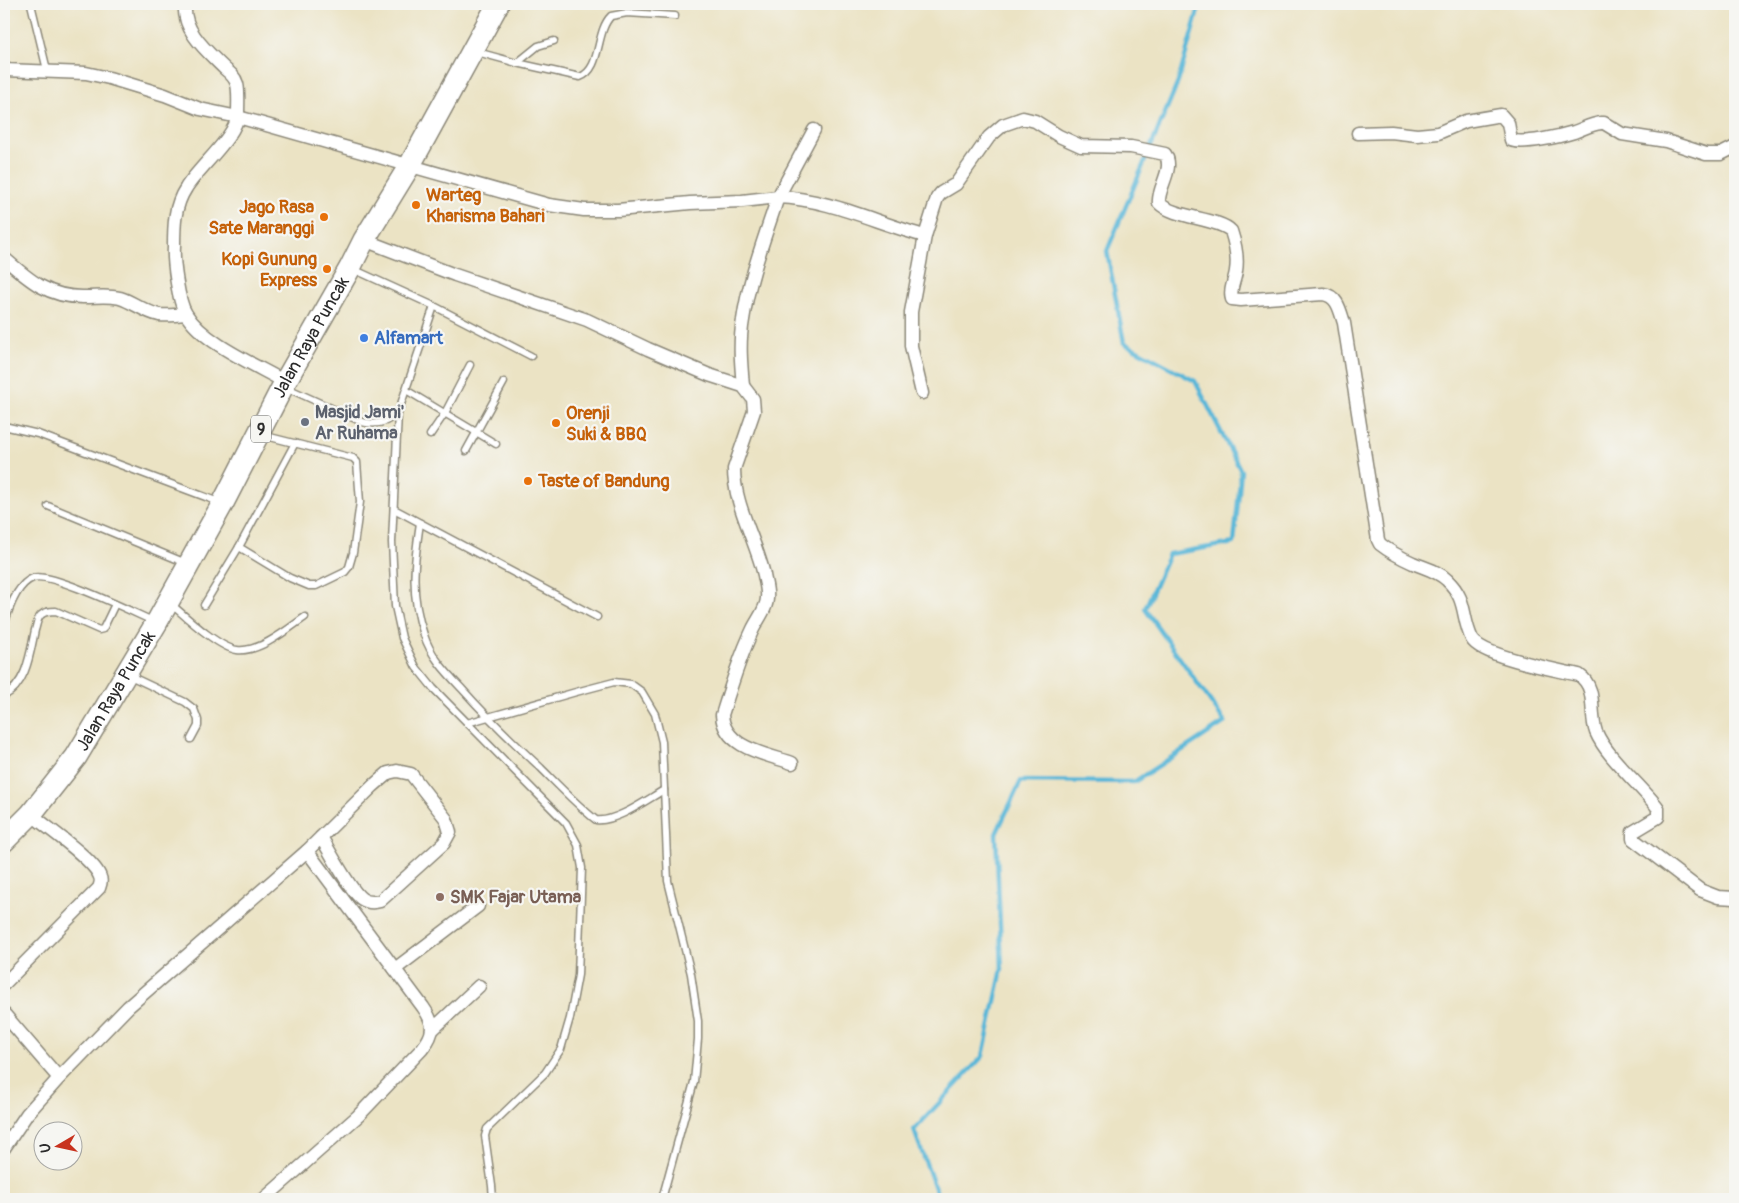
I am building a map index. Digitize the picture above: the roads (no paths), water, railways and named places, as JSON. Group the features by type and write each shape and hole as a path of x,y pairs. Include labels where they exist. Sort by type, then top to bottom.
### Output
{"highway":[{"name":"Jalan Raya Puncak","path":"4,841 31,814 76,757 157,622 223,503 284,384 364,240 410,165 498,4"}],"street":[{"path":"185,4 184,14 188,28 234,78 237,90 238,116 229,135 186,188 178,204 174,220 174,254 182,303 186,314 212,341 284,384"},
{"path":"4,70 47,70 86,73 109,78 165,94 200,109 238,116 549,205 584,210 618,210 690,203 742,202 778,197 803,199 839,208 925,236"},
{"path":"1358,133 1432,134 1466,121 1501,116 1507,121 1510,140 1514,141 1528,141 1569,134 1604,123 1622,134 1666,141 1706,154 1721,154 1735,147"},
{"path":"922,393 911,346 910,332 911,312 925,236 937,198 941,193 956,184 988,137 1003,125 1023,118 1035,120 1059,136 1085,147 1131,147 1165,154 1168,158 1168,167 1159,203 1164,207 1200,220 1222,225 1231,232 1237,258 1236,271 1230,293 1232,299 1323,294 1331,296 1337,304 1344,323 1380,544 1411,562 1440,574 1453,585 1459,594 1470,634 1477,645 1489,651 1542,667 1579,675 1583,678 1590,688 1593,722 1600,740 1658,808 1658,817 1634,832 1634,839 1700,890 1718,897 1735,898"},
{"path":"792,763 744,746 731,738 722,720 722,715 737,670 767,597 762,567 734,477 734,469 755,407 751,396 743,386 740,357 742,321 751,283 778,197 814,130"},
{"path":"364,240 455,275 587,320 701,372 743,386"},
{"path":"4,258 22,275 37,285 51,291 75,296 101,295 120,298 159,315 186,314"},
{"path":"4,1148 27,1114 128,1006 307,851 321,837 373,786 388,773 399,770 411,774 446,819 450,832 444,843 380,901 374,903 368,902 356,895 321,837"},
{"path":"4,984 101,884 100,875 90,861 31,814"},
{"path":"264,1199 358,1116 430,1040 432,1030 428,1013 307,851"},
{"path":"396,969 478,906"},
{"path":"432,1030 479,986"},
{"path":"4,1014 59,1078"}],"lane":[{"path":"31,4 47,70"},
{"path":"472,50 517,63 580,77 592,68 604,27 611,16 627,13 675,16"},
{"path":"517,63 538,46 554,41"},
{"path":"350,268 434,306 531,356"},
{"path":"434,306 398,413 392,542 395,606 402,638 416,667 432,688 566,823 578,845 582,868 578,975 570,1018 561,1049 545,1073 487,1129 485,1136 493,1199"},
{"path":"430,435 445,413 470,365"},
{"path":"466,451 504,382"},
{"path":"284,384 370,425 391,420 398,413"},
{"path":"406,390 496,444"},
{"path":"4,426 38,434 223,503"},
{"path":"239,547 290,578 309,586 316,586 345,572 350,567 353,553 360,502 357,462 353,458 258,434"},
{"path":"204,605 239,547 295,443"},
{"path":"48,506 189,564"},
{"path":"394,509 597,617"},
{"path":"420,523 414,568 418,611 428,647 442,668 487,717 596,820 605,820 619,815 664,790"},
{"path":"4,626 18,592 26,582 35,577 49,578 157,622"},
{"path":"168,601 218,642 237,650 246,650 282,634 305,617"},
{"path":"4,696 13,690 22,678 37,623 41,615 49,611 56,611 99,630 104,627 115,604"},
{"path":"126,674 185,702 194,709 198,726 190,739"},
{"path":"467,723 614,682 631,684 642,692 648,701 660,730 668,881 691,974 698,1021 692,1094 662,1199"}],"waterway":[{"path":"939,1199 914,1130 983,1056 1002,969 996,834 1021,781 1134,782 1225,722 1145,609 1169,554 1234,543 1241,471 1195,381 1124,343 1107,251 1178,82 1200,4"}],"place":[{"name":"Warteg Kharisma Bahari","path":"416,205"},
{"name":"Jago Rasa Sate Maranggi","path":"324,217"},
{"name":"Kopi Gunung Express","path":"327,269"},
{"name":"Alfamart","path":"364,338"},
{"name":"Masjid Jami' Ar Ruhama","path":"305,422"},
{"name":"Orenji Suki & BBQ","path":"556,423"},
{"name":"Taste of Bandung","path":"528,481"},
{"name":"SMK Fajar Utama","path":"440,897"}]}
